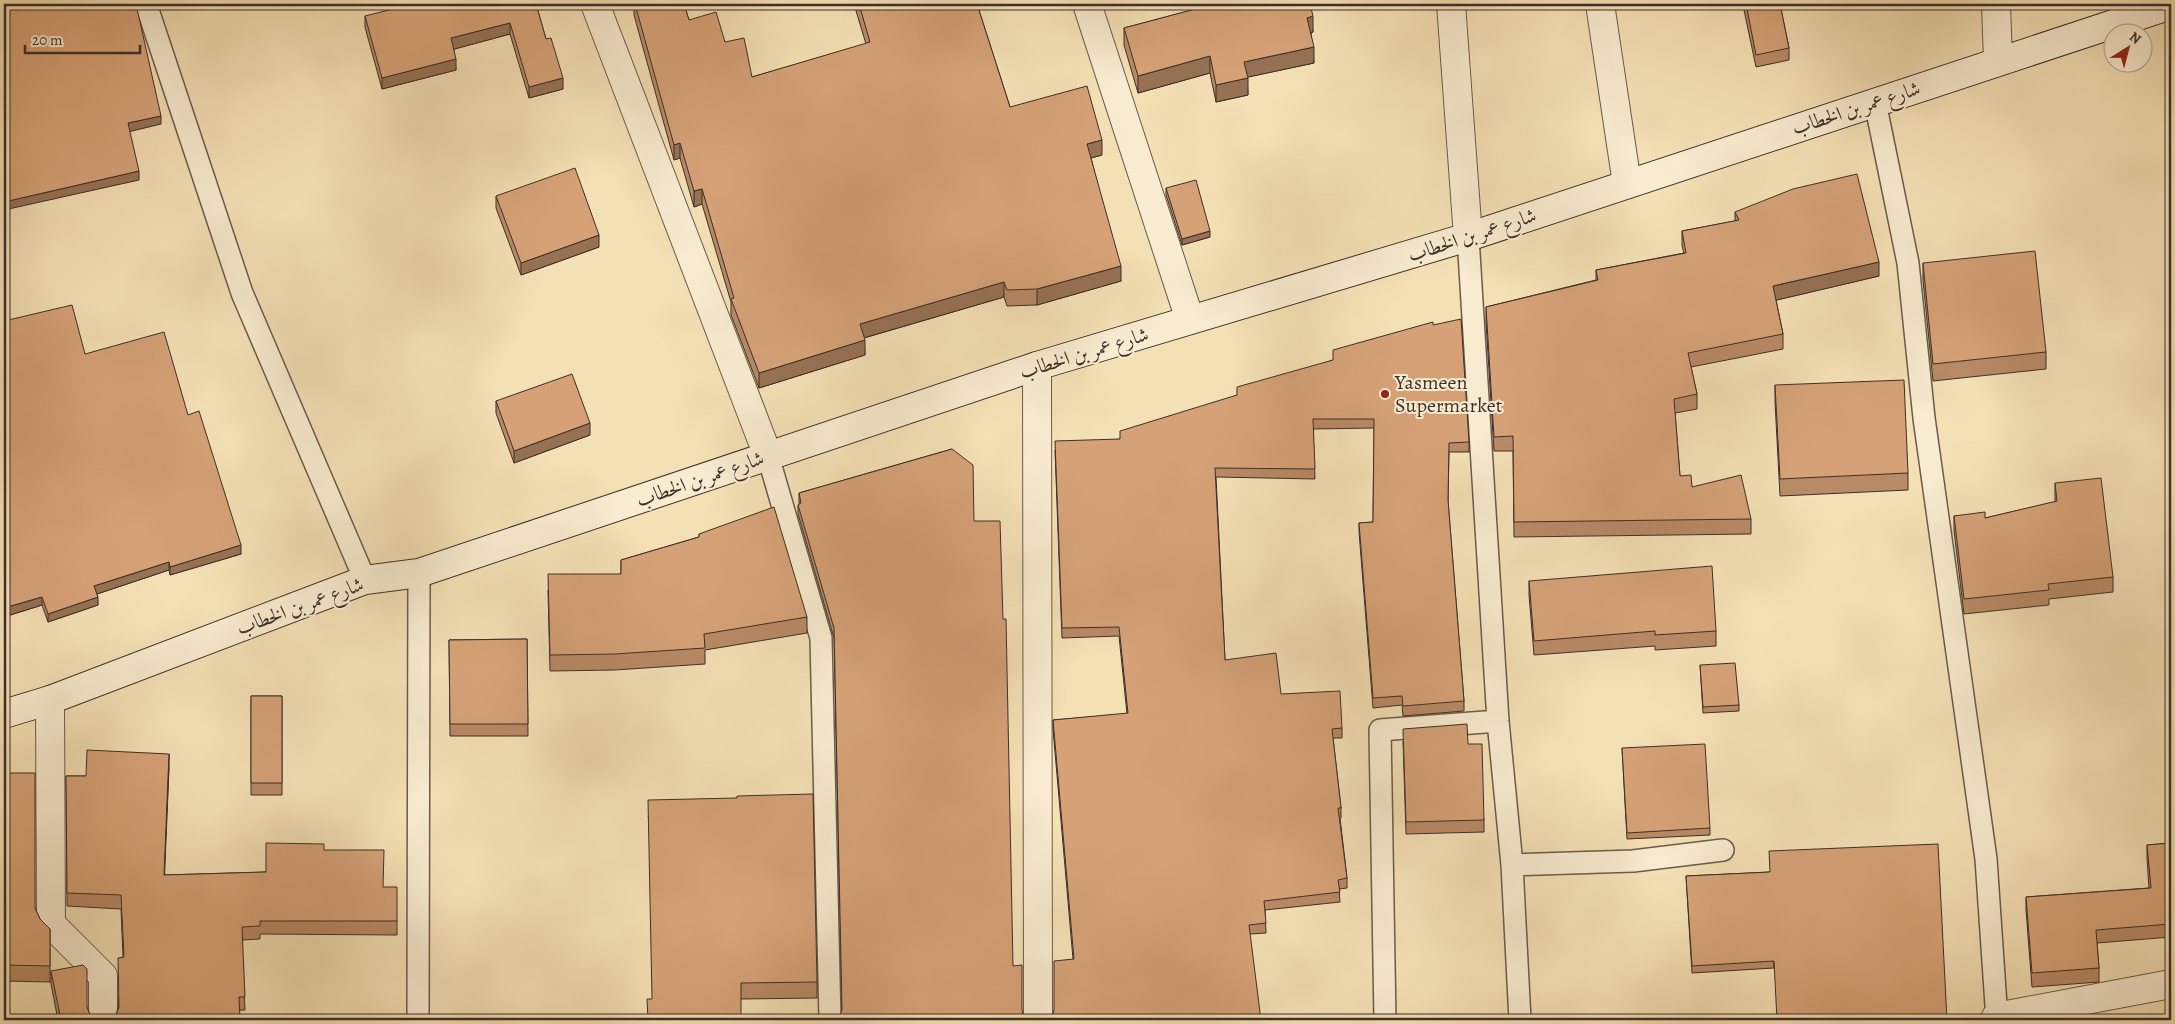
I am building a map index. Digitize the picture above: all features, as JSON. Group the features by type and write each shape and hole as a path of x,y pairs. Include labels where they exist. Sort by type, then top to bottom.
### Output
{"street":[{"path":"596,4 768,456"},
{"path":"1087,4 1190,320"},
{"path":"1451,4 1468,237"},
{"path":"1600,4 1627,184"},
{"path":"1996,4 1998,61"},
{"name":"شارع عمر بن الخطاب","path":"4,714 50,700 365,580 419,574 1037,366 1468,237 2171,5"},
{"path":"1037,366 1038,1020"},
{"path":"50,700 51,924 103,976 104,1020"},
{"path":"1997,1018 2171,984"}],"lane":[{"path":"146,4 242,293 365,580"},
{"path":"1875,102 1908,263 1924,418 1986,859 1997,1018"},
{"path":"1468,237 1498,721 1512,865 1520,1020"},
{"path":"768,456 822,638 830,1020"},
{"path":"418,1020 419,574"},
{"path":"1385,1020 1380,730 1498,721"},
{"path":"1512,865 1634,861 1723,850"}],"building":[{"path":"4,4 136,4 161,116 128,123 139,171 4,202"},
{"path":"413,4 536,4 546,39 551,38 563,78 529,87 510,23 451,38 456,59 382,78 365,16"},
{"path":"635,4 684,4 689,20 716,12 725,42 744,38 752,77 870,42 859,4 977,4 1010,107 1087,86 1102,140 1087,144 1121,266 1037,289 1007,290 1004,282 860,324 865,340 759,373 731,299 734,298 702,189 694,191 680,143 674,145"},
{"path":"1198,4 1310,4 1313,16 1307,18 1314,47 1244,62 1248,78 1216,85 1210,56 1138,76 1124,28 1199,8"},
{"path":"1746,4 1780,4 1789,48 1756,55"},
{"path":"575,168 599,235 521,263 496,196"},
{"path":"1857,174 1879,262 1773,286 1783,334 1688,353 1697,394 1674,399 1680,476 1691,475 1692,487 1741,475 1751,519 1514,522 1513,436 1494,437 1486,307 1598,280 1596,270 1686,253 1682,231 1739,220 1735,212 1793,189"},
{"path":"1196,180 1210,231 1182,239 1166,188"},
{"path":"2035,251 2046,352 1933,364 1923,263"},
{"path":"72,305 85,354 164,332 188,415 199,411 241,545 170,567 169,562 94,586 98,597 48,614 42,597 4,608 4,321"},
{"path":"1461,319 1469,442 1449,443 1448,500 1464,701 1403,706 1402,696 1373,698 1359,523 1373,522 1374,419 1313,419 1315,469 1215,468 1225,660 1276,653 1281,694 1340,691 1342,728 1332,729 1341,808 1338,808 1347,878 1338,880 1340,892 1264,901 1266,923 1249,925 1261,1020 1050,1020 1054,1011 1054,961 1074,959 1053,720 1128,713 1119,627 1062,628 1055,441 1120,439 1120,431 1237,395 1237,387 1333,360 1333,350 1433,322 1433,325"},
{"path":"572,374 590,423 514,451 496,401"},
{"path":"1904,380 1908,473 1780,479 1775,385"},
{"path":"952,449 973,465 974,521 1000,521 1003,619 1006,619 1013,966 1022,965 1022,1010 1024,1018 1027,1020 838,1020 842,1010 834,628 798,505 801,503 799,493"},
{"path":"2101,478 2113,577 2048,584 2049,590 1964,599 1954,516 1985,512 1985,518 2057,501 2055,483"},
{"path":"774,507 807,617 704,634 705,648 615,654 550,655 548,574 621,574 621,560 699,537 699,534"},
{"path":"1712,566 1716,631 1655,635 1655,631 1534,641 1529,581"},
{"path":"527,639 528,724 450,724 449,640"},
{"path":"1735,663 1739,705 1703,707 1700,665"},
{"path":"251,696 282,696 282,783 251,783"},
{"path":"1467,724 1468,744 1482,744 1484,820 1406,822 1403,729"},
{"path":"1705,744 1710,828 1627,833 1622,748"},
{"path":"87,750 169,754 164,875 266,872 266,843 324,844 324,850 384,850 383,887 397,887 397,921 260,921 260,926 242,927 245,997 239,997 240,1020 111,1020 116,1015 119,1007 118,958 124,957 121,895 67,893 66,776 86,776"},
{"path":"4,773 35,773 35,908 40,919 50,929 50,966 4,965"},
{"path":"813,794 817,982 741,983 741,1020 648,1020 647,999 652,999 648,800"},
{"path":"2171,843 2171,924 2096,930 2099,968 2032,973 2026,897 2151,888 2147,845"},
{"path":"1938,844 1947,1020 1777,1020 1774,961 1692,966 1686,876 1770,872 1769,851"},
{"path":"83,965 87,969 87,1007 90,1015 95,1020 61,1020 51,971"}],"place":[{"name":"Yasmeen Supermarket","path":"1385,394"}]}
